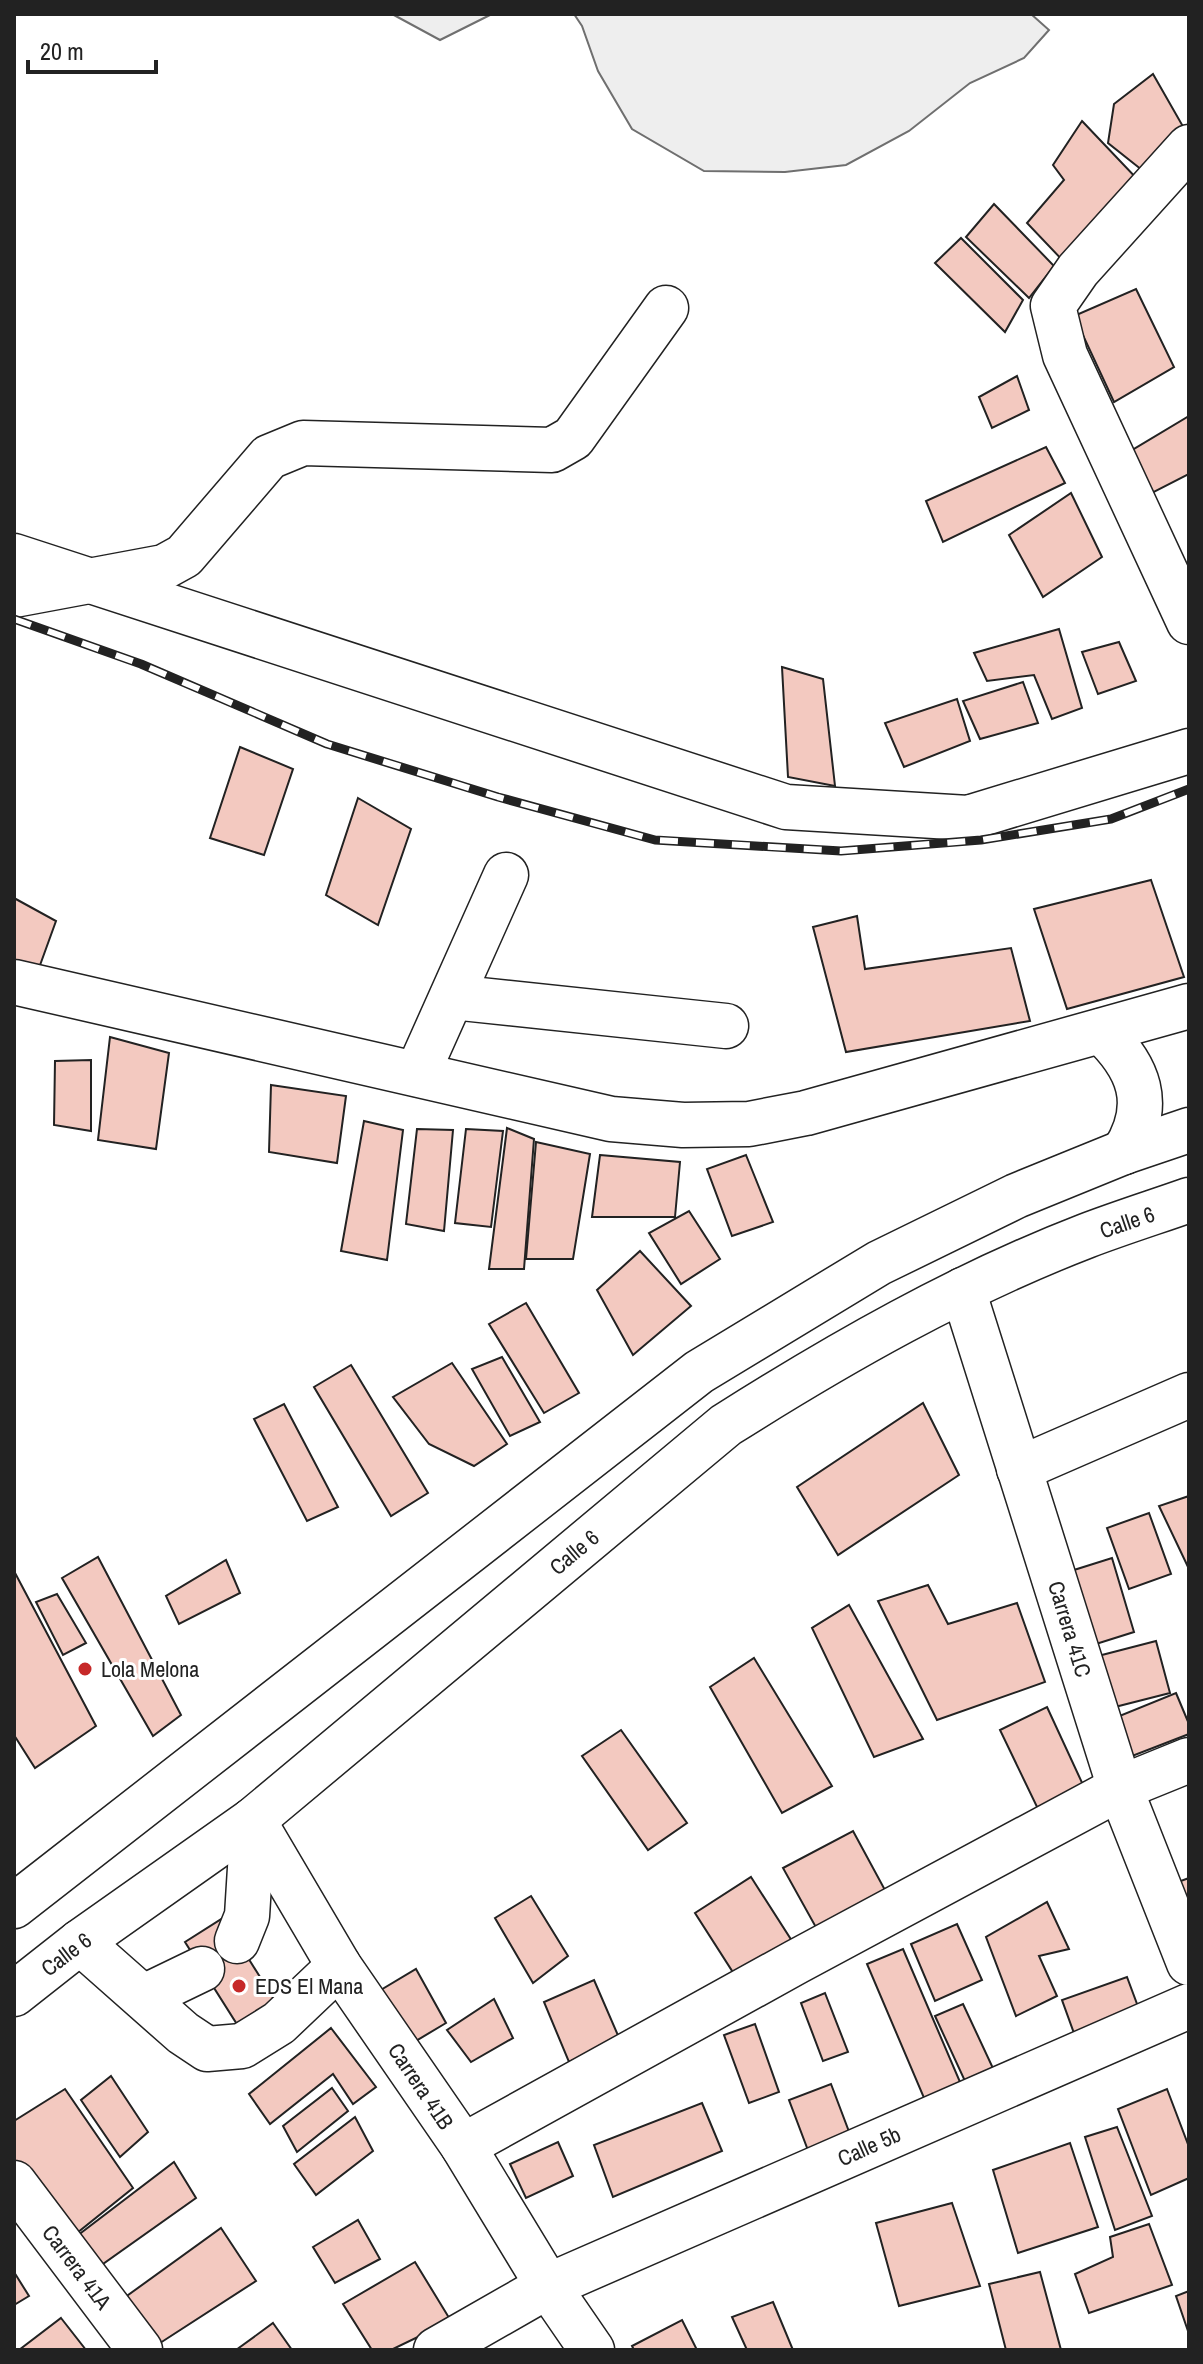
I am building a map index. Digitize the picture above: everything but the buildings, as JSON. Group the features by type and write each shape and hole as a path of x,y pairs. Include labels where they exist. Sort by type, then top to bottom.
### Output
{"main road":[{"path":"1189,147 1078,270 1053,306 1065,355 1189,622"},
{"path":"14,595 164,567 184,556 269,457 303,443 552,450 573,438 666,308"},
{"path":"14,556 786,807 968,818 1189,751"},
{"path":"417,1074 506,875"},
{"path":"14,982 611,1119 683,1125 749,1124 806,1113 1189,1006"},
{"path":"452,997 726,1026"},
{"path":"1101,1031 1122,1051 1136,1076 1140,1104 1136,1133 1124,1152"},
{"path":"14,1906 699,1372 879,1263 1016,1196 1124,1152 1189,1130"},
{"name":"Calle 6","path":"14,1994 80,1942 253,1820 726,1425 889,1328 963,1290 1084,1237 1189,1200"},
{"name":"Carrera 41C","path":"963,1290 1120,1788 1189,1963"},
{"path":"1019,1469 1189,1395"},
{"path":"463,2146 1120,1788 1189,1760"},
{"path":"237,1941 247,1916 253,1820"},
{"name":"Carrera 41B","path":"253,1820 339,1966 463,2146 548,2286 592,2350"},
{"path":"80,1942 183,2033 207,2049 242,2046 279,2023 339,1966"},
{"path":"144,1997 202,1969"},
{"name":"Calle 5b","path":"436,2350 548,2286 1189,2006"},
{"name":"Carrera 41A","path":"14,2183 140,2350"}],"shaded area":[{"path":"392,14 492,14 440,40"},
{"path":"574,14 1031,14 1049,30 1024,58 970,83 909,131 846,165 785,172 704,171 632,129 598,71 582,26"}],"railway":[{"path":"14,619 141,664 327,744 498,797 655,840 841,851 981,840 1111,819 1189,789"}],"place":[{"name":"Lola Melona","path":"85,1669"},
{"name":"EDS El Mana","path":"239,1986"}]}
